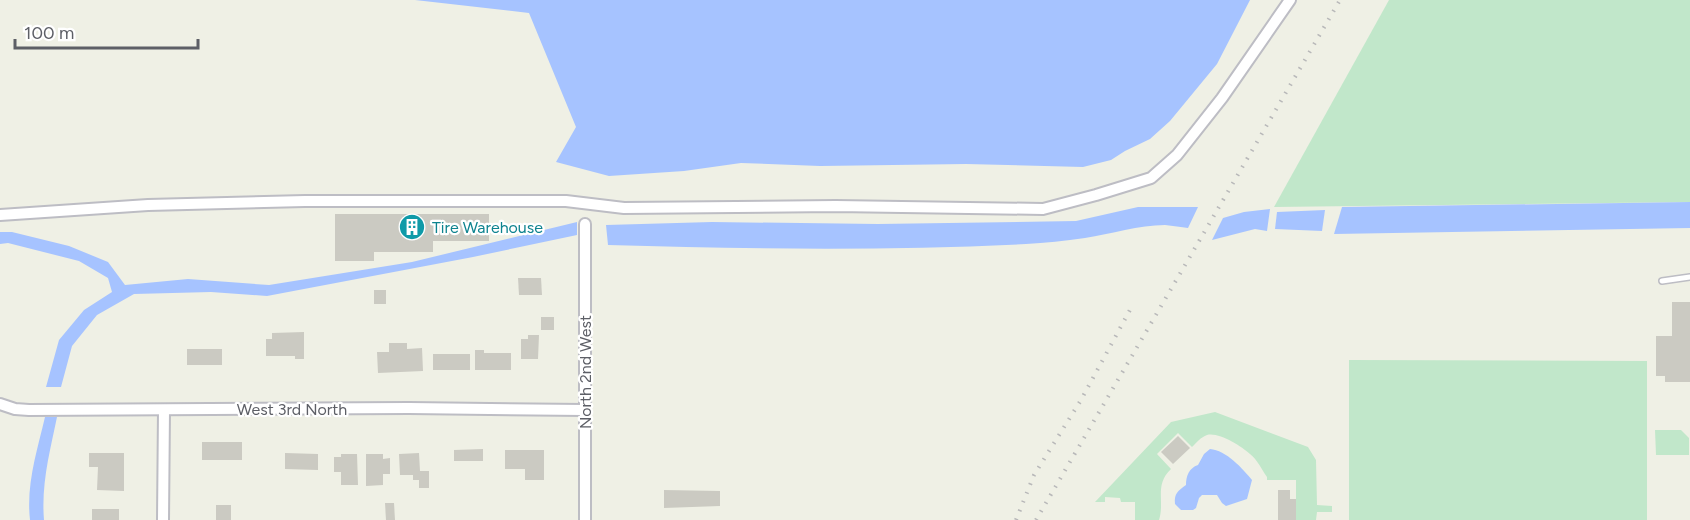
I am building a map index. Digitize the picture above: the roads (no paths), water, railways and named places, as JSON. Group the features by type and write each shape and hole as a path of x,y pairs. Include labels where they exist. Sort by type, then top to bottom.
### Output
{"street":[{"path":"0,215 148,205 305,201 566,201 624,208 836,206 1043,209 1151,178 1177,155 1222,98 1290,0"},
{"name":"North 2nd West","path":"585,224 585,520"},
{"name":"West 3rd North","path":"0,404 15,409 29,410 409,408 584,410"},
{"path":"164,410 164,520"}],"lane":[{"path":"1662,280 1690,277"}],"water":[{"path":"415,0 1250,0 1217,64 1170,121 1150,139 1111,160 1083,167 966,164 820,166 741,163 684,171 609,176 556,162 576,127 529,13"},
{"path":"1690,202 1690,228 1334,234 1342,207"},
{"path":"1138,207 1198,207 1188,228 1155,225 1085,238 1033,244 922,248 712,248 608,245 606,225 712,222 878,224 1076,221"},
{"path":"1270,209 1267,231 1255,229 1212,240 1223,218 1244,212"},
{"path":"1325,210 1322,231 1275,229 1277,212"},
{"path":"577,222 577,235 267,296 211,292 134,294 97,315 72,346 61,387 46,387 59,340 84,310 112,292 108,278 79,261 8,243 0,244 0,232 12,232 69,246 108,262 125,285 188,279 269,285 412,262"},
{"path":"45,417 57,417 45,481 44,520 30,520 31,481"},
{"path":"1210,449 1228,456 1252,480 1247,499 1226,506 1217,495 1202,495 1196,508 1181,510 1175,504 1176,495 1186,485 1190,470 1198,465"}],"railway":[{"path":"1036,520 1340,0"},
{"path":"1016,520 1034,475 1081,400 1131,308"}],"place":[{"name":"Tire Warehouse","path":"412,227"}]}
